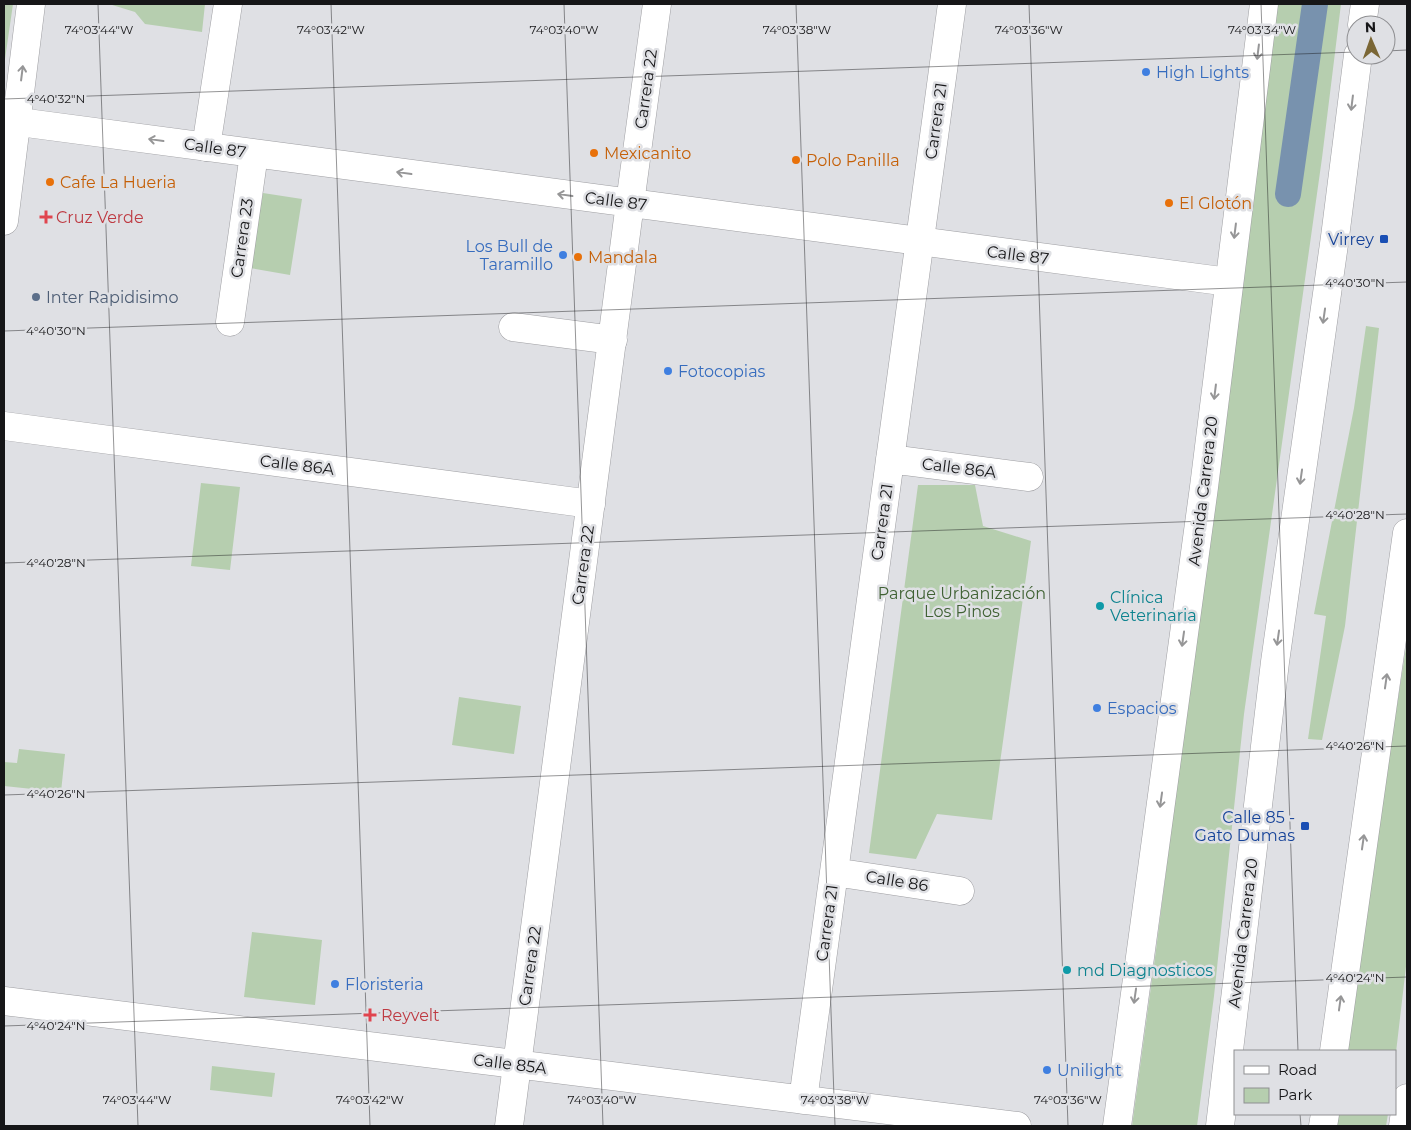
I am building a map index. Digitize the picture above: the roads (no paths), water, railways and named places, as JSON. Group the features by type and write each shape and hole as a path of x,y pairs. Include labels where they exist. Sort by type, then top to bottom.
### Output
{"main road":[{"path":"4,220 10,121 30,4"},
{"path":"206,147 228,4"},
{"name":"Carrera 22","path":"509,1126 657,4"},
{"name":"Carrera 21","path":"803,1100 952,4"},
{"name":"Avenida Carrera 20","path":"1117,1126 1204,487 1264,4"},
{"name":"Avenida Carrera 20","path":"1220,1126 1275,662 1335,237 1357,65"},
{"name":"Calle 87","path":"10,121 1229,282"},
{"name":"Carrera 23","path":"230,322 254,154"},
{"path":"513,327 613,340"},
{"name":"Calle 86A","path":"4,426 591,504"},
{"name":"Calle 86A","path":"890,458 1029,477"},
{"path":"1334,1050 1407,533"},
{"name":"Calle 86","path":"834,872 960,891"},
{"name":"Calle 85A","path":"4,1001 1017,1126"},
{"path":"1403,1126 1407,1098"}],"waterway":[{"path":"1288,194 1315,4"}],"place":[{"name":"High Lights","path":"1146,72"},
{"name":"Mexicanito","path":"594,153"},
{"name":"Polo Panilla","path":"796,160"},
{"name":"Cafe La Hueria","path":"50,182"},
{"name":"El Glotón","path":"1169,203"},
{"name":"Cruz Verde","path":"46,217"},
{"name":"Virrey","path":"1384,239"},
{"name":"Los Bull de Taramillo","path":"563,255"},
{"name":"Mandala","path":"578,257"},
{"name":"Inter Rapidisimo","path":"36,297"},
{"name":"Fotocopias","path":"668,371"},
{"name":"Clínica Veterinaria","path":"1100,606"},
{"name":"Espacios","path":"1097,708"},
{"name":"Calle 85 - Gato Dumas","path":"1305,826"},
{"name":"md Diagnosticos","path":"1067,970"},
{"name":"Floristeria","path":"335,984"},
{"name":"Reyvelt","path":"370,1015"},
{"name":"Unilight","path":"1047,1070"}],"park label":[{"name":"Parque Urbanización Los Pinos","path":"962,602"}]}
